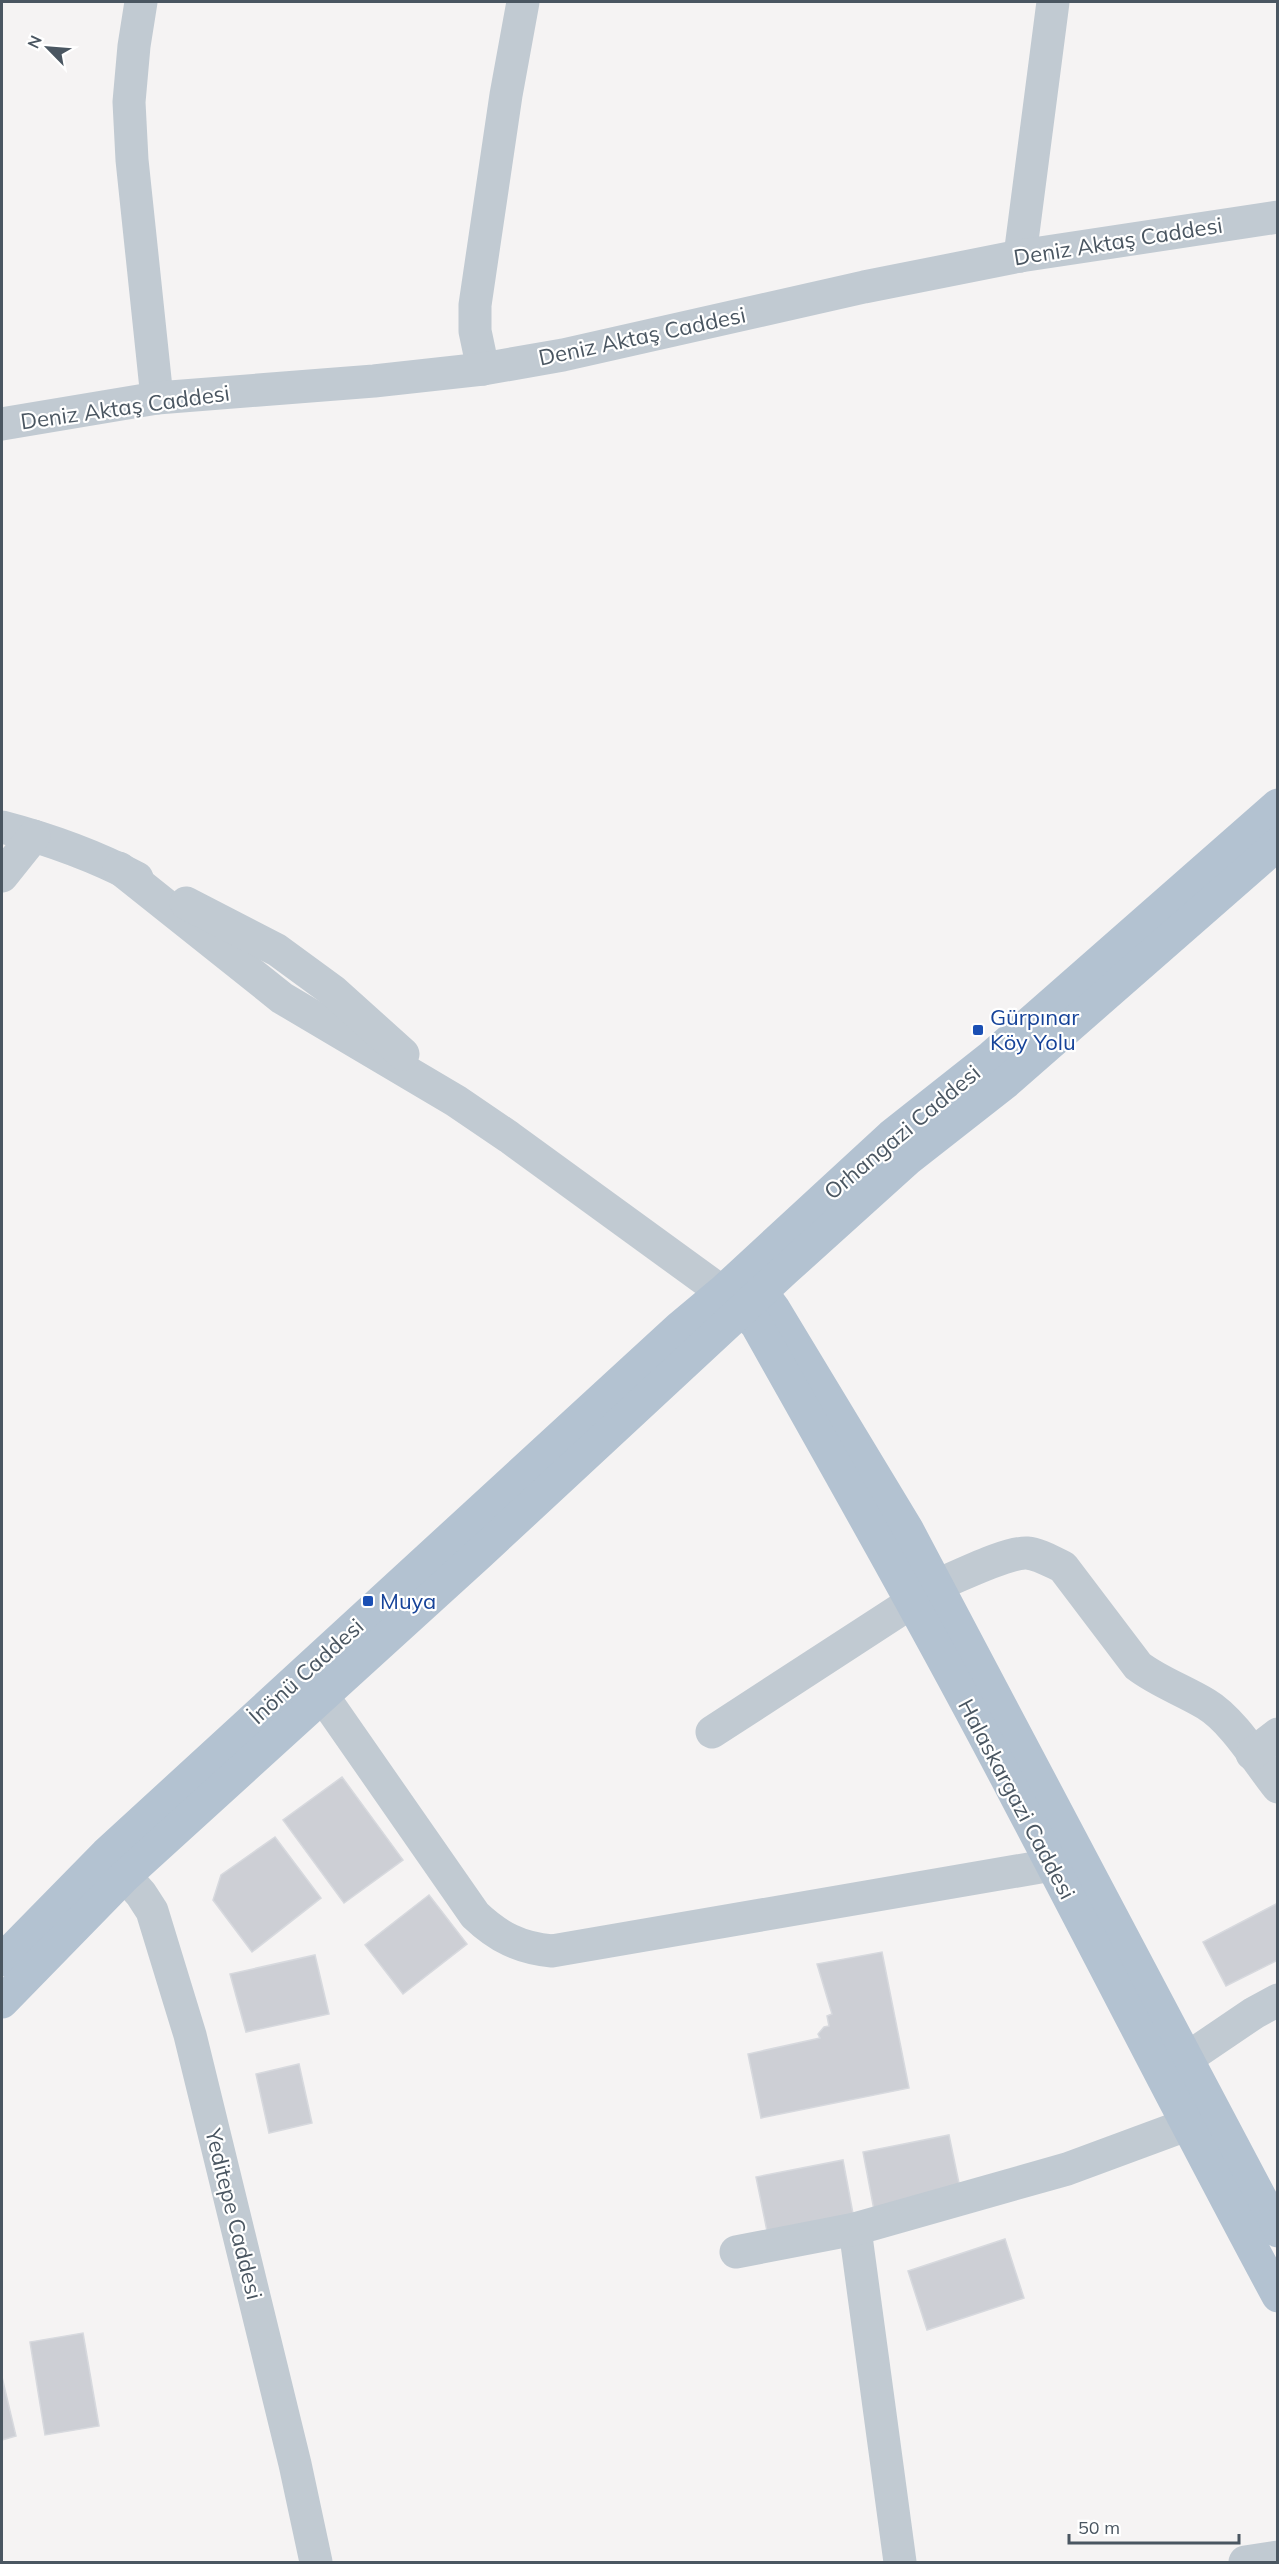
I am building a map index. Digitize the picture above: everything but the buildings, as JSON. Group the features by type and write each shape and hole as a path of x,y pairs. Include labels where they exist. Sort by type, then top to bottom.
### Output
{"main road":[{"name":"Orhangazi Caddesi","path":"208,1780 900,1148 998,1070 1157,930 1278,805"},
{"name":"Orhangazi Caddesi","path":"1157,930 1278,843"},
{"path":"743,1291 907,1529 924,1594 1068,1863 1186,2059 1200,2118 1278,2230"},
{"path":"2,1960 45,1935 125,1876 208,1780"},
{"path":"2,2002 45,1935 106,1854 208,1780"},
{"name":"Halaskargazi Caddesi","path":"1068,1863 1200,2118 1278,2296"}],"street":[{"path":"141,2 129,102 132,160 157,398"},
{"path":"483,369 475,331 475,305 506,95 524,2"},
{"path":"1020,256 1053,2"},
{"name":"Deniz Aktaş Caddesi","path":"2,424 157,398 374,381 483,369 563,355 853,290 1020,256 1278,217"},
{"path":"2,827 34,836 119,868 282,998 456,1101 743,1291"},
{"path":"2,876 34,836"},
{"path":"712,1732 924,1594 1005,1557 1027,1553 1063,1567 1138,1666 1153,1677 1208,1705 1233,1729 1278,1787"},
{"path":"314,1684 475,1915 501,1936 534,1949 552,1952 1068,1863"},
{"path":"1252,1754 1278,1734"},
{"name":"Yeditepe Caddesi","path":"125,1876 152,1911 190,2035 295,2464 316,2562"},
{"path":"1186,2059 1254,2013 1278,2000"},
{"path":"736,2252 855,2229 1067,2169 1200,2118"},
{"path":"855,2229 900,2562"},
{"path":"1245,2562 1278,2557"}],"place":[{"name":"Gürpınar Köy Yolu","path":"978,1030"},
{"name":"Muya","path":"368,1601"}]}
